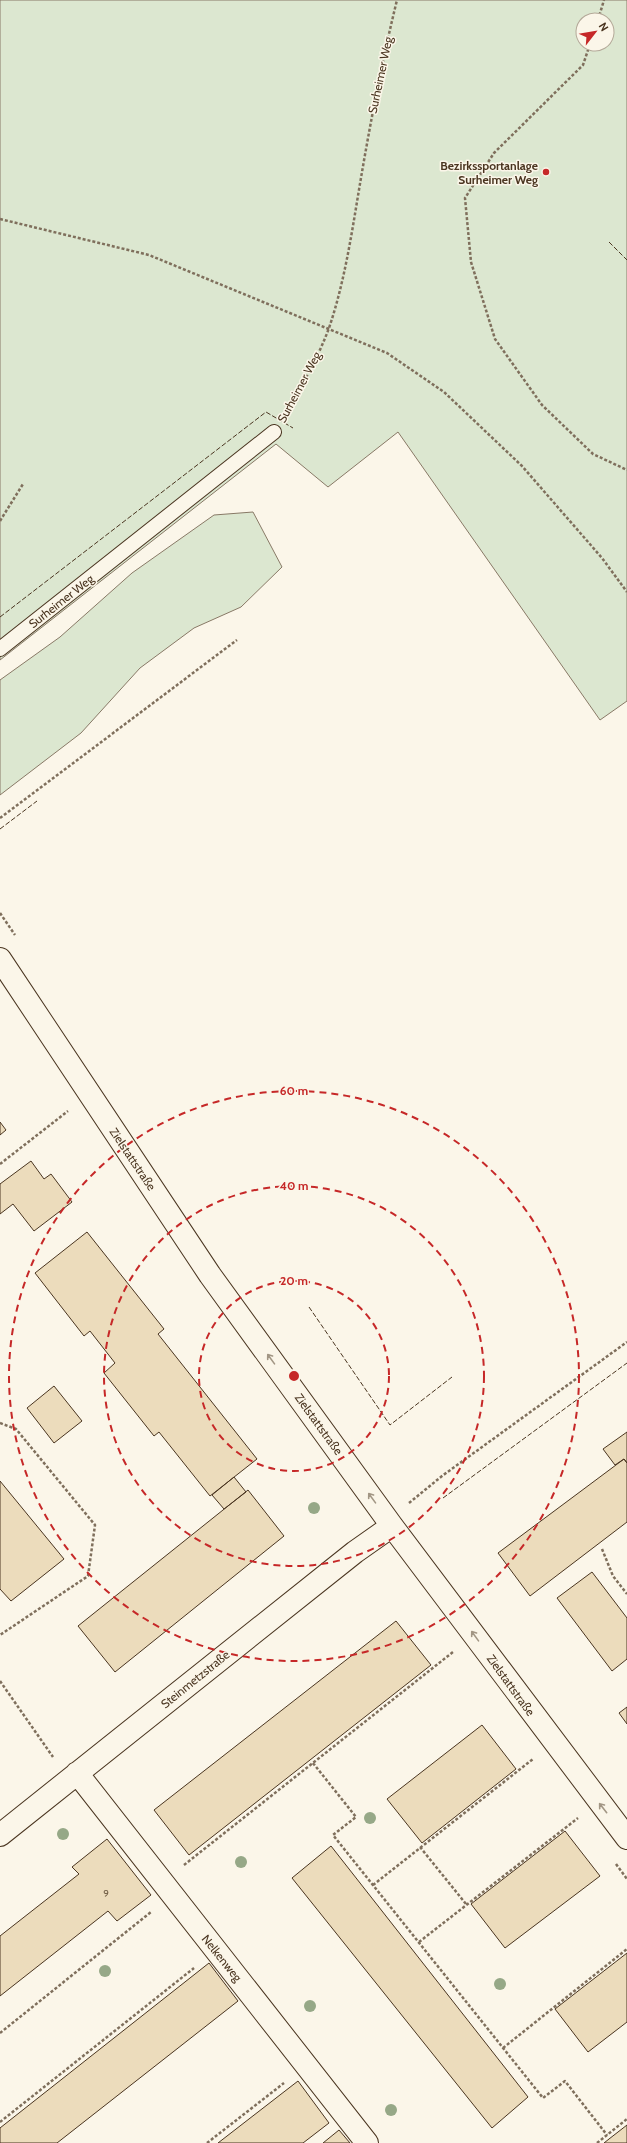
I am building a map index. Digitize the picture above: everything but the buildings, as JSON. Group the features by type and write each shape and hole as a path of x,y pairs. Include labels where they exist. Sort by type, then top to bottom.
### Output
{"street":[{"name":"Zielstattstraße","path":"2,966 210,1275 392,1526 627,1838"},
{"name":"Steinmetzstraße","path":"0,1835 356,1552 392,1526"},
{"name":"Nelkenweg","path":"73,1777 217,1951 367,2143"}],"lane":[{"name":"Surheimer Weg","path":"0,648 274,432"}],"path":[{"name":"Surheimer Weg","path":"274,432 308,376 328,328 348,255 380,68 397,0"},
{"path":"600,12 604,0"},
{"path":"588,52 584,64 494,153 465,198 471,262 495,339 542,405 593,454 627,470"},
{"path":"0,219 149,255 387,353 444,392 522,466 602,558 627,592"},
{"path":"0,521 23,484"},
{"path":"0,818 237,640"},
{"path":"0,913 18,939"},
{"path":"0,1164 71,1109"},
{"path":"392,1526 409,1503 442,1476 627,1342"},
{"path":"0,1423 16,1429 95,1525 88,1576 0,1635"},
{"path":"404,1497 413,1509"},
{"path":"602,1549 613,1576 627,1594"},
{"path":"0,2033 313,1763 475,1636"},
{"path":"0,1680 73,1777"},
{"path":"373,1885 535,1757"},
{"path":"313,1763 356,1817 333,1835 543,2098 564,2081 607,2135"},
{"path":"419,1942 580,1816 603,1808"},
{"path":"420,1847 466,1904"},
{"path":"503,2048 627,1949"},
{"path":"0,2122 217,1951"},
{"path":"207,2143 307,2066"},
{"path":"598,2143 627,2119"}],"green space":[{"path":"0,0 627,0 627,701 600,720 398,432 328,487 276,444 0,660"},
{"path":"253,512 282,567 241,607 194,628 140,668 81,733 0,795 0,680 60,637 132,573 214,515"}],"fence":[{"path":"609,242 627,260"},
{"path":"0,617 266,412 293,428"},
{"path":"0,829 37,801"},
{"path":"309,1307 390,1425 452,1377"},
{"path":"443,1498 627,1363"}],"place":[{"name":"Bezirkssportanlage Surheimer Weg","path":"546,172"}]}
